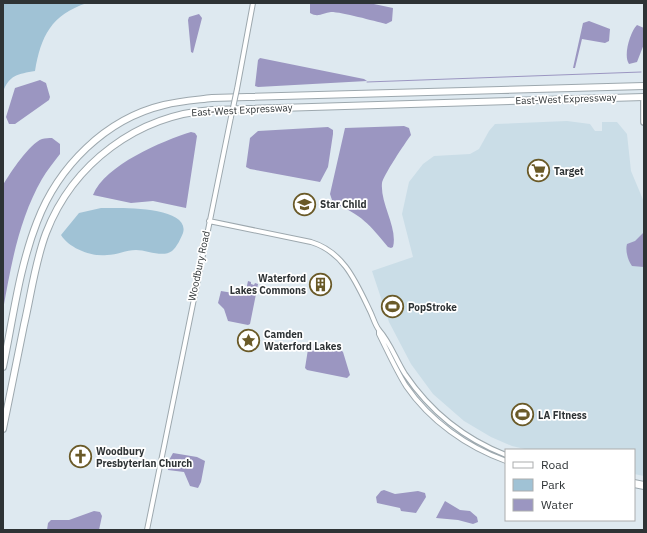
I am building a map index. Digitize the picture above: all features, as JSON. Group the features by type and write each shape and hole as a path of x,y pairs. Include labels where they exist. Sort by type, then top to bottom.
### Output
{"highway":[{"name":"East-West Expressway","path":"3,367 30,242 43,207 72,164 91,144 117,126 146,111 168,104 212,98 642,86"},
{"name":"East-West Expressway","path":"3,429 38,261 50,224 65,195 82,174 106,151 134,132 174,116 212,110 642,98"}],"main road":[{"path":"642,98 644,122"}],"street":[{"name":"Woodbury Road","path":"147,530 253,3"},
{"path":"209,221 301,239 327,249 338,257 348,268 379,330 408,379 436,411 467,436 505,455"},
{"path":"379,330 379,334 404,383 425,409 464,441 505,461"}],"shaded area":[{"path":"567,121 590,124 595,131 602,131 602,122 617,122 627,134 631,171 644,202 644,476 635,474 635,449 525,449 512,446 491,437 464,421 433,394 411,364 389,322 372,271 413,257 402,214 409,182 423,164 434,156 470,154 479,149 489,131 495,124"}],"green space":[{"path":"3,3 87,3 75,8 56,21 45,37 37,59 35,71 15,76 5,86 3,92"},
{"path":"101,208 150,210 164,213 176,217 182,224 183,233 176,247 168,253 160,254 136,250 111,255 94,255 81,251 69,244 61,235 79,213"}],"water":[{"path":"310,3 369,3 393,8 392,21 386,24 336,12 316,15 310,13"},
{"path":"199,14 202,18 193,53 191,52 188,20 189,17"},
{"path":"589,21 610,29 609,41 605,43 582,39 575,68 573,68 583,23"},
{"path":"637,25 644,28 644,44 637,62 629,64 627,60 628,44 634,28"},
{"path":"260,58 364,79 367,81 258,87 255,86 258,60"},
{"path":"40,80 46,83 50,97 49,100 15,124 9,124 6,117 15,88"},
{"path":"404,126 409,128 411,135 399,152 382,183 382,191 393,232 394,240 393,247 391,248 388,247 376,232 358,216 351,211 333,203 330,194 345,128"},
{"path":"328,127 333,130 333,134 328,167 320,182 246,167 250,138 258,131"},
{"path":"191,132 195,133 197,136 186,208 153,201 131,203 93,195 99,184 122,164 165,141"},
{"path":"52,138 60,144 60,154 42,179 27,210 13,259 3,310 3,185 15,166 32,146 42,139"},
{"path":"644,232 644,267 632,266 627,255 627,244 635,241"},
{"path":"248,281 254,285 255,283 258,284 250,324 248,325 228,321 224,309 218,303 221,291 245,295"},
{"path":"309,343 340,349 343,352 350,375 347,378 307,370 305,368"},
{"path":"173,453 197,457 205,461 201,482 198,488 190,486 184,472 168,470 168,462"},
{"path":"384,490 395,494 418,491 425,493 426,497 416,513 401,511 400,508 377,503 376,497 381,491"},
{"path":"445,501 460,510 470,511 477,517 478,522 473,524 458,520 436,518"},
{"path":"94,511 100,512 102,516 99,530 47,530 48,523 51,520 69,520"}],"waterway":[{"path":"367,82 641,72"}],"place":[{"name":"Target","path":"538,171"},
{"name":"Star Child","path":"305,204"},
{"name":"Waterford Lakes Commons","path":"321,284"},
{"name":"PopStroke","path":"392,307"},
{"name":"Camden Waterford Lakes","path":"249,340"},
{"name":"LA Fitness","path":"522,415"},
{"name":"Woodbury Presbyterian Church","path":"81,457"}]}
